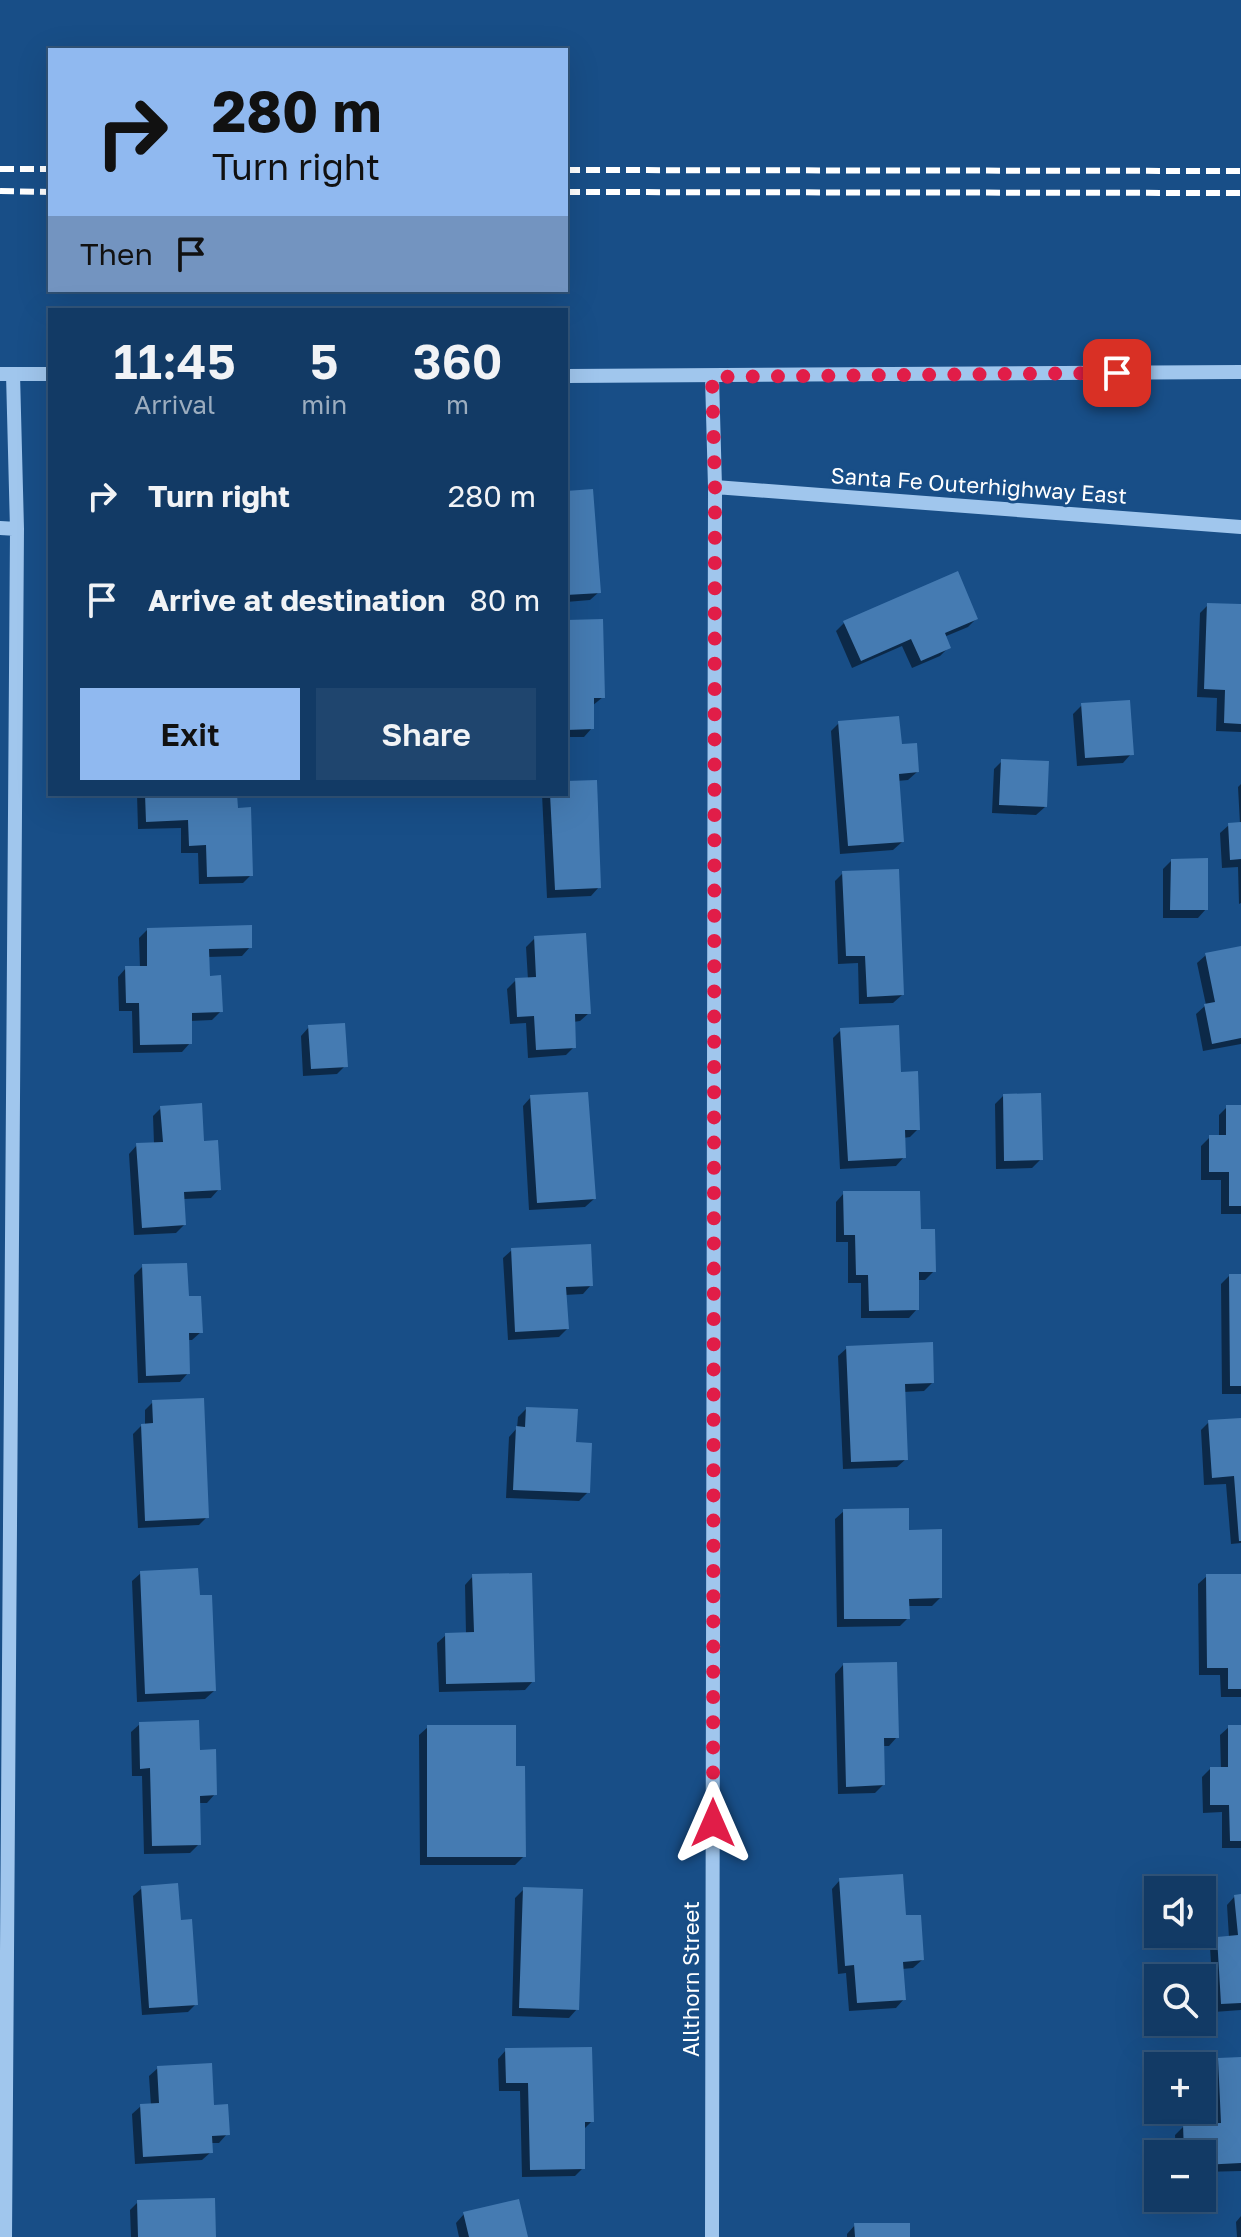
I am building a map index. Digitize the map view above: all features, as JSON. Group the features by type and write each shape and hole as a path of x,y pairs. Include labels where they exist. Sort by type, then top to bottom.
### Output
{"street":[{"path":"568,376 1241,372"},
{"path":"5,2237 17,529 6,374 48,374"},
{"name":"Allthorn Street","path":"712,377 715,487 712,2237"},
{"name":"Santa Fe Outerhighway East","path":"715,487 1241,527"},
{"path":"0,528 17,529"}],"building":[{"path":"593,489 601,593 568,595 568,491"},
{"path":"958,571 978,619 945,633 951,648 921,661 911,639 861,661 843,621"},
{"path":"1207,603 1241,604 1241,724 1224,723 1225,690 1204,689"},
{"path":"603,619 605,698 594,698 594,729 568,730 568,620"},
{"path":"1130,700 1134,755 1085,758 1081,703"},
{"path":"899,716 902,744 917,743 919,772 899,774 904,842 848,846 838,721"},
{"path":"1001,759 1049,761 1047,807 999,805"},
{"path":"597,780 601,888 555,890 550,796 568,796 568,781"},
{"path":"145,796 237,796 238,808 251,807 253,876 207,877 206,845 189,846 188,820 146,822"},
{"path":"1241,822 1241,859 1230,860 1228,823"},
{"path":"1208,858 1208,910 1170,910 1171,859"},
{"path":"899,869 904,995 867,997 865,956 846,956 842,871"},
{"path":"252,925 252,948 209,949 210,976 221,975 223,1012 192,1013 192,1044 140,1045 139,1003 126,1003 125,966 147,966 147,928"},
{"path":"586,933 591,1014 575,1014 576,1048 536,1050 534,1016 517,1017 515,978 536,977 534,936"},
{"path":"1241,946 1241,1038 1212,1044 1204,1004 1215,1002 1205,953"},
{"path":"345,1023 348,1067 311,1069 308,1025"},
{"path":"899,1025 901,1072 918,1071 920,1130 905,1130 906,1158 848,1161 840,1028"},
{"path":"588,1092 596,1199 537,1203 530,1095"},
{"path":"1041,1093 1043,1160 1004,1161 1003,1094"},
{"path":"202,1103 204,1141 218,1140 221,1190 184,1192 186,1225 142,1228 136,1143 163,1142 160,1106"},
{"path":"1226,1105 1241,1105 1241,1206 1229,1206 1229,1172 1209,1172 1209,1135 1226,1135"},
{"path":"843,1191 920,1191 921,1229 935,1229 936,1272 919,1272 919,1310 869,1311 868,1275 856,1275 855,1235 844,1235"},
{"path":"591,1244 593,1286 566,1287 569,1329 515,1332 511,1248"},
{"path":"187,1263 189,1296 201,1296 203,1333 189,1333 190,1374 146,1376 142,1264"},
{"path":"1229,1274 1241,1274 1241,1386 1230,1386"},
{"path":"933,1342 934,1383 905,1384 908,1460 851,1462 846,1346"},
{"path":"204,1398 209,1518 145,1521 141,1424 153,1423 152,1400"},
{"path":"526,1407 578,1409 576,1442 592,1443 590,1493 513,1490 516,1426 525,1427"},
{"path":"1241,1418 1239,1541 1234,1476 1212,1478 1208,1420"},
{"path":"909,1508 909,1530 942,1529 942,1598 909,1599 910,1619 844,1619 843,1509"},
{"path":"198,1568 200,1595 212,1595 216,1691 145,1694 140,1571"},
{"path":"532,1573 535,1682 446,1684 445,1633 474,1632 472,1574"},
{"path":"1206,1574 1241,1574 1241,1689 1228,1689 1228,1668 1207,1668"},
{"path":"897,1662 899,1738 884,1738 885,1785 846,1787 843,1663"},
{"path":"199,1720 200,1750 216,1749 217,1795 200,1796 201,1845 152,1846 150,1768 140,1769 139,1722"},
{"path":"427,1725 516,1725 516,1766 525,1766 526,1857 427,1857"},
{"path":"1228,1725 1241,1725 1241,1841 1230,1841 1229,1805 1210,1805 1210,1767 1228,1767"},
{"path":"903,1874 906,1915 921,1915 924,1960 903,1962 906,2000 857,2003 854,1965 845,1966 839,1878"},
{"path":"178,1883 181,1920 192,1919 198,2005 149,2008 141,1886"},
{"path":"523,1887 583,1889 579,2010 519,2008"},
{"path":"1241,1894 1241,2003 1221,2004 1217,1937 1238,1935 1234,1895"},
{"path":"592,2047 594,2122 585,2122 585,2169 530,2170 528,2083 506,2083 505,2048"},
{"path":"1241,2057 1241,2163 1216,2164 1216,2140 1184,2140 1183,2124 1221,2123 1218,2058"},
{"path":"212,2063 214,2105 228,2104 230,2135 212,2136 213,2153 143,2157 140,2104 159,2103 157,2066"},
{"path":"215,2198 216,2237 138,2237 137,2200"},
{"path":"519,2199 528,2237 469,2237 463,2212"},
{"path":"854,2223 910,2223 910,2237 855,2237"}],"railway":[{"path":"0,169 48,169"},
{"path":"568,170 1241,171"},
{"path":"0,191 48,192"},
{"path":"568,192 1241,193"}],"route":[{"path":"713,1823 715,487 712,377 1117,373"}]}
